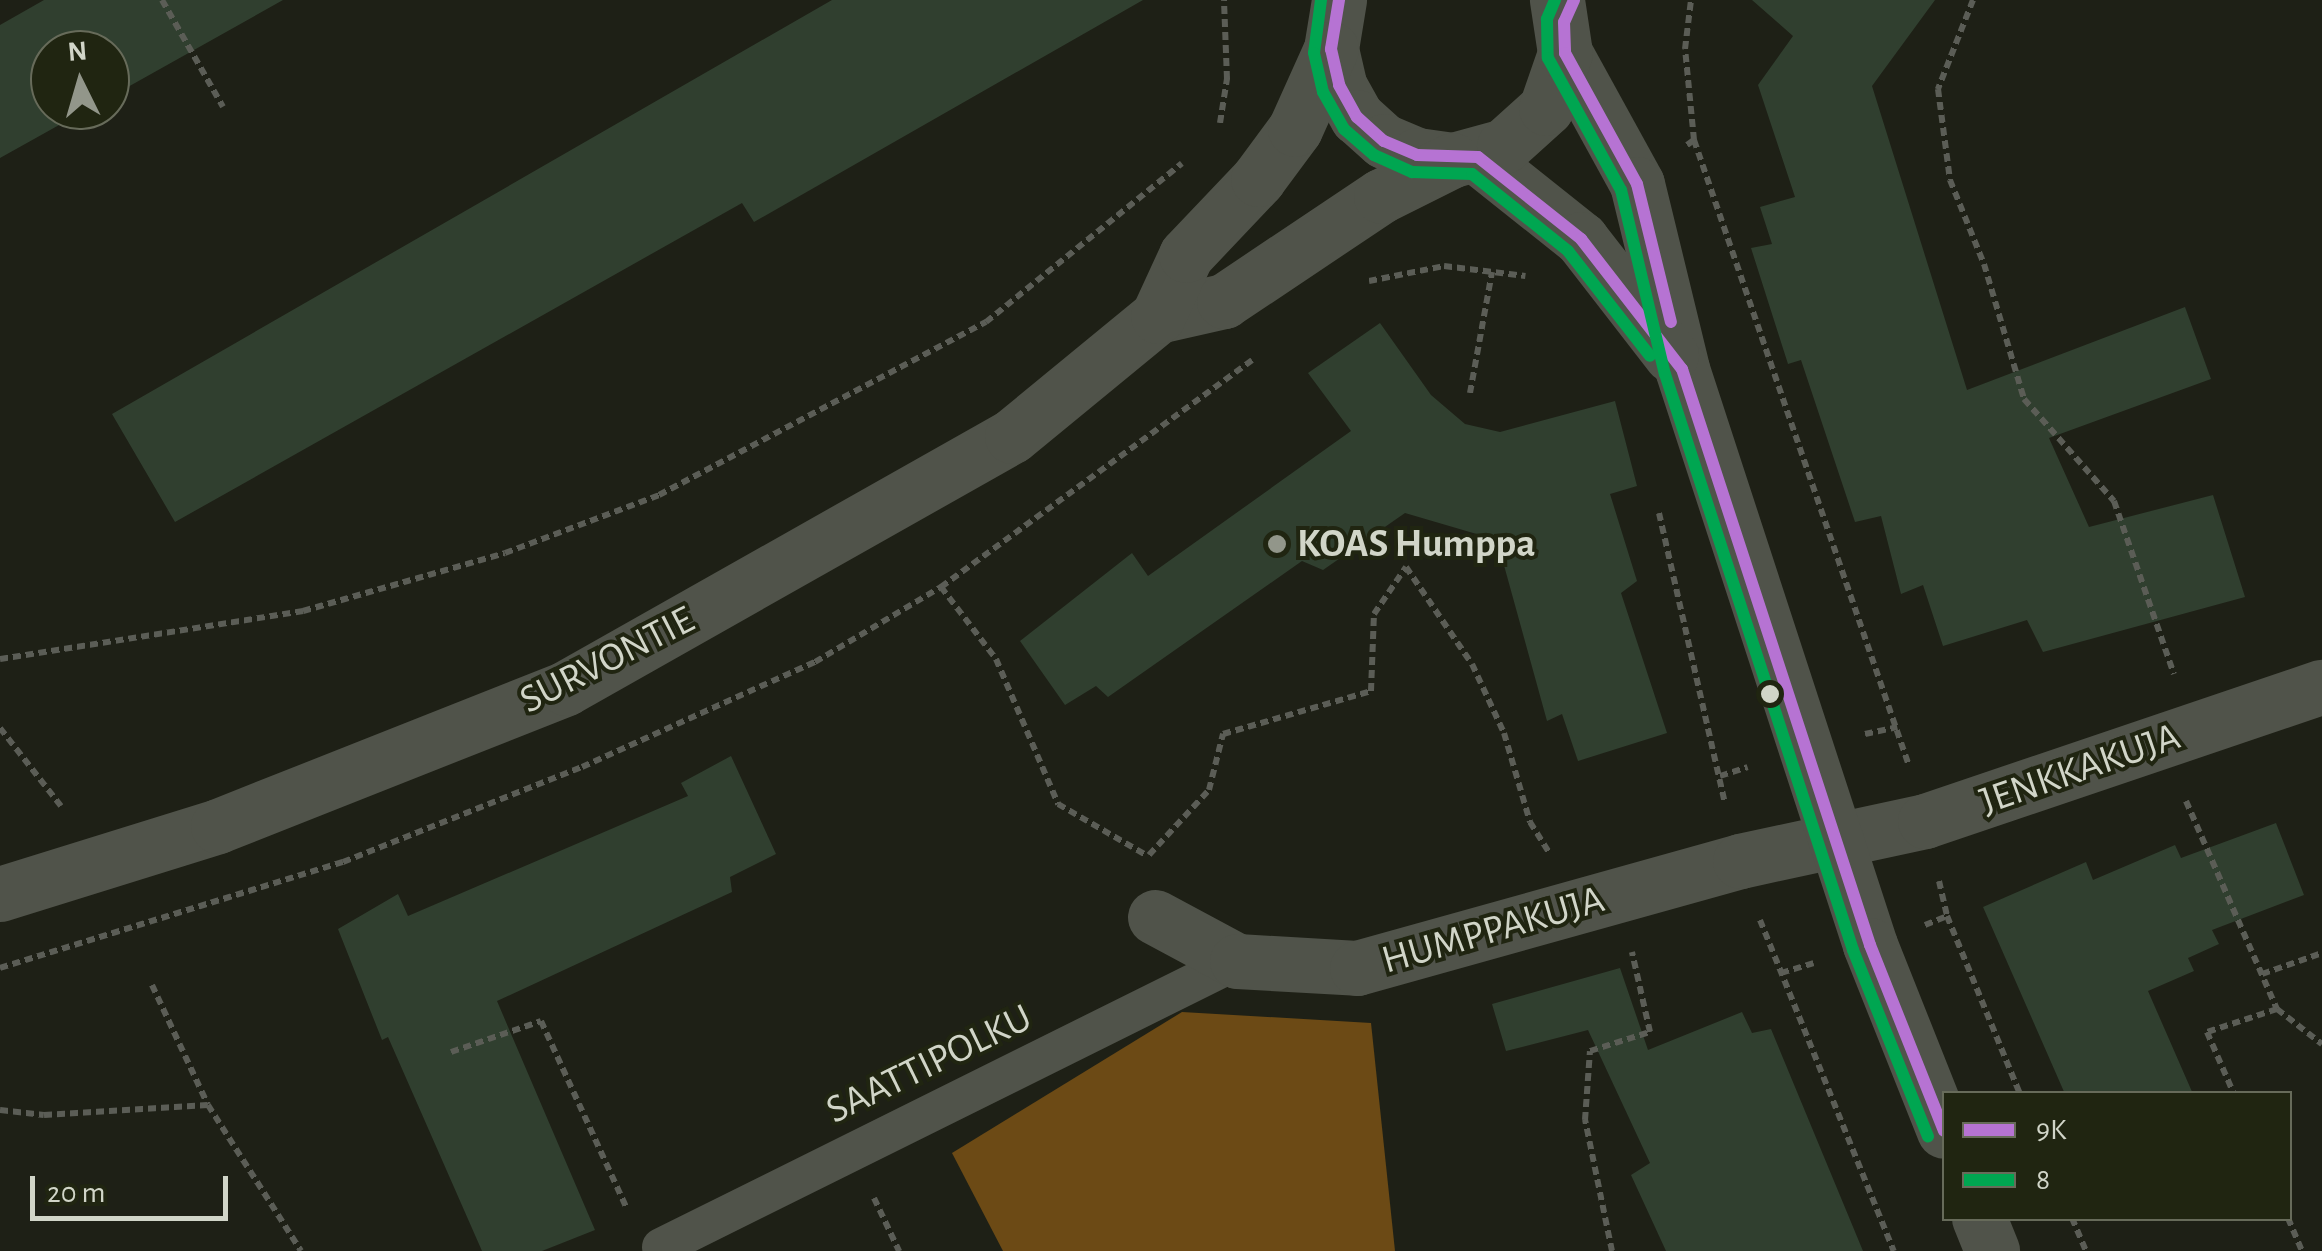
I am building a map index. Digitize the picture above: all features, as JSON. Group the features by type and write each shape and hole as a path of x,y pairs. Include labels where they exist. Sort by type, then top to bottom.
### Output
{"street":[{"name":"SURVONTIE","path":"1158,316 1224,301 1381,196 1528,129 1560,81 1565,19"},
{"path":"1565,19 1637,184 1682,369 1835,837 1942,1126"},
{"name":"SURVONTIE","path":"0,894 218,826 566,688 1012,436 1158,316 1186,255 1258,179 1295,128 1327,21"},
{"path":"1327,21 1339,85 1357,116 1384,141 1417,156 1465,158 1582,239 1682,369"},
{"name":"JENKKAKUJA","path":"1835,837 1939,844 2322,688"},
{"name":"HUMPPAKUJA","path":"1154,918 1237,961 1358,968 1727,840 1835,837"},
{"path":"1980,1221 1992,1251"}],"lane":[{"name":"SAATTIPOLKU","path":"661,1247 1237,961"}],"path":[{"path":"162,0 223,107"},
{"path":"1218,134 1227,80 1224,0"},
{"path":"1973,0 1938,89 1950,180 1984,264 2024,398 2114,501 2173,672"},
{"path":"1694,140 1939,844 1938,875 1947,916 2019,1091"},
{"path":"0,660 303,611 506,554 659,495 986,322 1187,159"},
{"path":"1470,393 1492,272"},
{"path":"1657,502 1726,809 1727,840 1894,1251"},
{"path":"1148,856 1209,790 1223,734 1371,692 1374,614 1406,567 1472,664 1504,733 1530,822 1556,864"},
{"path":"941,587 996,659 1058,804 1161,864"},
{"path":"0,728 61,806"},
{"path":"2173,805 2190,800 2277,1009 2322,1044"},
{"path":"1612,1251 1585,1120 1590,1051 1650,1032 1628,936"},
{"path":"2262,974 2322,953"},
{"path":"152,985 208,1105 301,1251"},
{"path":"2233,1091 2208,1032 2277,1009"},
{"path":"452,1052 541,1021 630,1216"},
{"path":"0,1110 44,1115 208,1105"},
{"path":"2073,1221 2086,1251"},
{"path":"2289,1221 2302,1251"}],"shaded area":[{"path":"1182,1012 1371,1023 1395,1251 1003,1251 952,1153"}],"building":[{"path":"44,0 283,0 130,86 130,30 30,30 30,130 50,130 0,158 0,25"},
{"path":"832,0 1143,0 754,222 742,203 175,522 112,414"},
{"path":"1752,0 1935,0 1872,86 1967,390 2185,307 2211,379 2049,438 2089,527 2213,495 2245,597 2043,652 2027,620 1943,646 1923,585 1901,594 1881,516 1855,522 1801,360 1788,364 1751,248 1772,244 1760,207 1795,197 1758,85 1793,36"},
{"name":"KOAS Humppa","path":"1380,323 1431,395 1465,424 1500,432 1615,401 1637,486 1610,494 1637,581 1621,593 1667,733 1578,761 1562,714 1547,721 1497,540 1405,513 1323,570 1302,561 1108,697 1096,686 1065,705 1020,641 1132,553 1148,576 1351,431 1308,373"},
{"path":"731,756 776,854 730,877 732,892 497,1001 595,1230 542,1251 482,1251 388,1037 382,1040 338,929 398,894 408,916 688,796 681,783"},
{"path":"2276,823 2304,895 2212,930 2219,944 2188,958 2194,971 2148,991 2192,1091 2064,1091 1983,907 2086,862 2093,880 2175,845 2181,858"},
{"path":"1620,968 1648,1050 1742,1012 1752,1033 1771,1029 1863,1251 1666,1251 1631,1175 1650,1163 1588,1030 1506,1051 1492,1004"}],"transit line":[{"name":"8","path":"1321,0 1314,53 1323,92 1344,129 1374,155 1412,172 1472,174 1568,251 1650,356"},
{"name":"9K","path":"1339,0 1331,49 1339,85 1357,117 1384,141 1417,155 1478,157 1581,239 1682,369 1870,945 1942,1126"},
{"name":"8","path":"1555,0 1547,19 1548,58 1621,190 1665,374 1853,950 1928,1137"},
{"name":"9K","path":"1574,0 1564,22 1565,53 1637,184 1671,322"}],"place":[{"name":"KOAS Humppa","path":"1277,544"}]}
